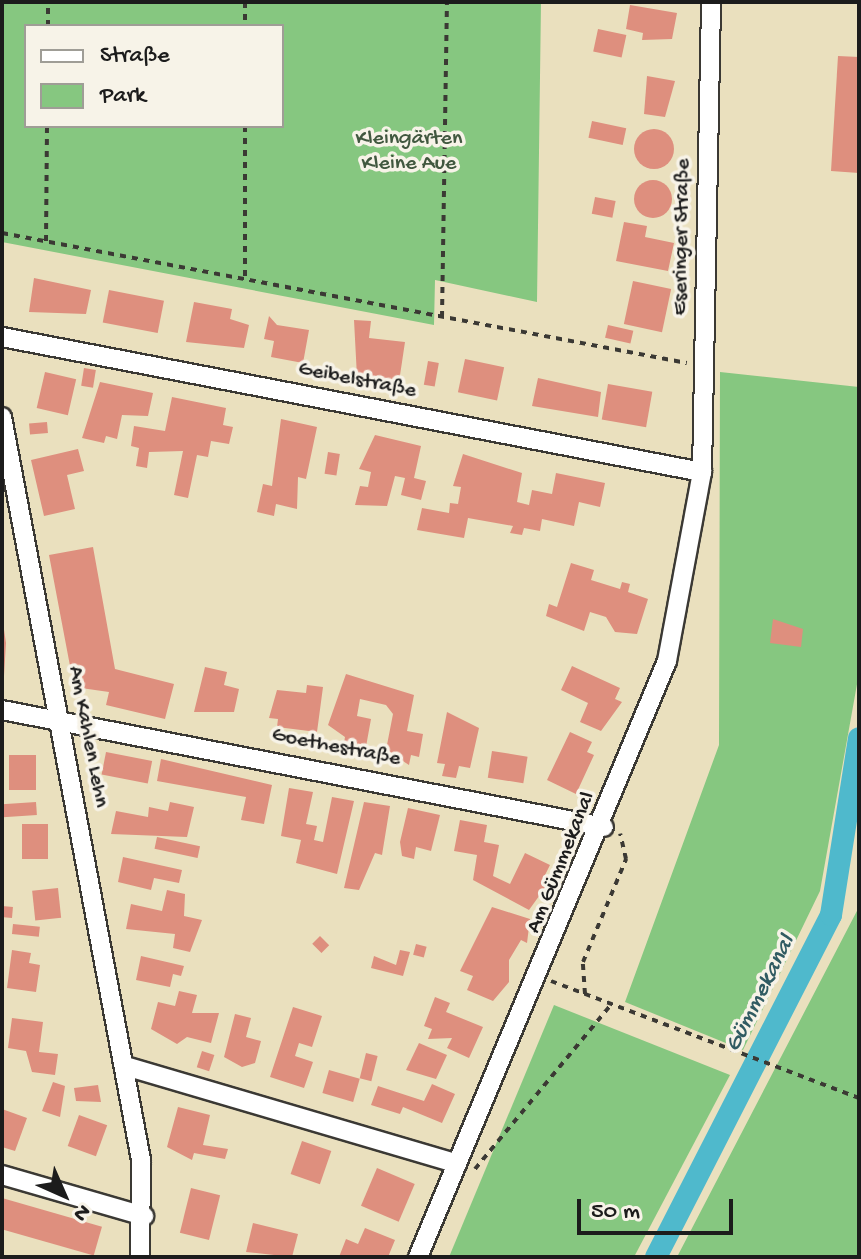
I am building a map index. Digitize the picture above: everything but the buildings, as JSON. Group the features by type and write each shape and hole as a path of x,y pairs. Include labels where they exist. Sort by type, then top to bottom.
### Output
{"street":[{"name":"Eseringer Straße","path":"702,472 711,2"},
{"name":"Geibelstraße","path":"2,337 702,472"},
{"name":"Am Kahlen Lehn","path":"2,417 125,1066 144,1216 140,1257"},
{"name":"Am Gümmekanal","path":"418,1257 604,827 667,661 702,472"},
{"name":"Goethestraße","path":"2,710 59,717 604,827"},
{"path":"125,1066 457,1164"},
{"path":"2,1175 144,1216"}],"path":[{"path":"48,2 48,24"},
{"path":"245,2 245,24"},
{"path":"442,317 447,2"},
{"path":"46,241 47,128"},
{"path":"245,128 245,279"},
{"path":"2,233 705,367"},
{"path":"585,995 583,962 626,859 627,843 604,827"},
{"path":"541,977 791,1075 859,1098"},
{"path":"457,1164 477,1169 610,1006"}],"green space":[{"name":"Kleingärten Kleine Aue","path":"2,2 541,2 537,302 435,280 434,325 2,242"},
{"path":"720,372 859,387 859,673 820,891 743,1050 625,1002 719,745"},
{"path":"859,907 859,1257 677,1257"},
{"path":"554,1005 730,1075 634,1257 449,1257"}],"waterway":[{"name":"Gümmekanal","path":"656,1257 831,915 859,738"}]}
